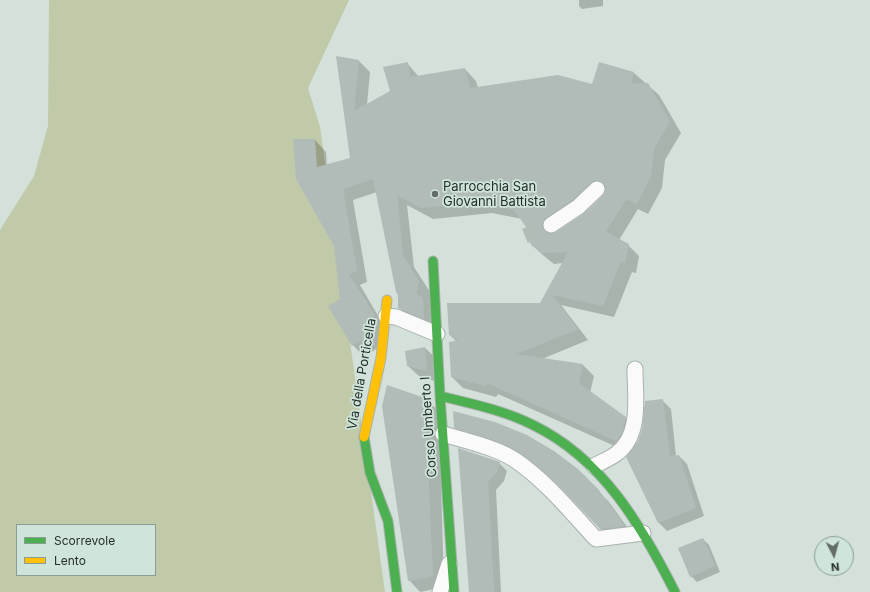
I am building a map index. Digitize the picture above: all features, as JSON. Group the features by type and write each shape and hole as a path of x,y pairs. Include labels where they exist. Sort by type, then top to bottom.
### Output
{"street":[{"path":"551,225 578,207 597,189"},
{"name":"Corso Umberto I","path":"433,261 440,396 454,592"},
{"name":"Via della Porticella","path":"387,300 382,358 364,430 364,444 370,473 384,506 389,525 397,592"},
{"path":"386,316 396,317 437,334"},
{"path":"594,466 622,449 631,435 636,411 635,369"},
{"path":"440,396 499,411 540,428 566,443 594,466 621,498 654,550 675,592"},
{"path":"443,434 476,443 514,459 552,492 596,539 643,533"},
{"path":"440,592 452,557"}],"green space":[{"path":"49,0 349,0 308,88 320,127 385,592 0,592 0,230 34,176 48,126"}],"building":[{"path":"336,56 359,60 354,111 390,91 383,67 408,62 410,77 465,68 470,88 558,75 592,84 599,62 634,72 631,84 648,83 670,121 654,149 651,176 637,204 626,199 606,232 629,244 625,263 621,261 603,306 552,295 578,329 516,354 583,364 579,383 626,417 622,433 616,441 487,383 485,386 451,377 449,342 459,340 449,335 447,303 540,303 568,252 542,253 531,245 526,227 514,210 480,202 421,208 397,195 403,255 419,281 416,294 423,298 424,319 398,308 398,295 396,292 373,179 343,189 357,271 349,274 374,314 371,334 352,346 328,306 340,299 334,246 296,179 293,139 315,139 317,167 350,158","holes":["595,180 603,183 606,187 603,196 583,214 556,232 551,234 544,230 542,225 546,218 572,200"]},
{"path":"425,347 427,371 407,366 405,351"},
{"path":"387,385 428,399 430,424 426,423 433,576 408,581 382,406"},
{"path":"663,399 670,456 679,455 696,508 658,523 626,457 638,441 642,429 645,401"},
{"path":"453,411 495,422 527,435 554,451 578,469 598,489 625,526 600,529 554,481 520,453 493,440 454,428"},
{"path":"458,448 500,462 497,473 488,481 494,592 469,592"},
{"path":"703,538 715,566 690,577 678,548"}],"tunnel":[{"path":"525,236 551,225"}],"traffic: fast":[{"path":"433,261 440,396 454,592"},
{"path":"440,396 487,408 522,420 558,439 580,456 600,475 618,496 648,542 675,592"},
{"path":"364,437 370,473 388,521 397,592"}],"traffic: slow":[{"path":"364,437 381,358 387,300"}],"place":[{"name":"Parrocchia San Giovanni Battista","path":"435,194"}]}
